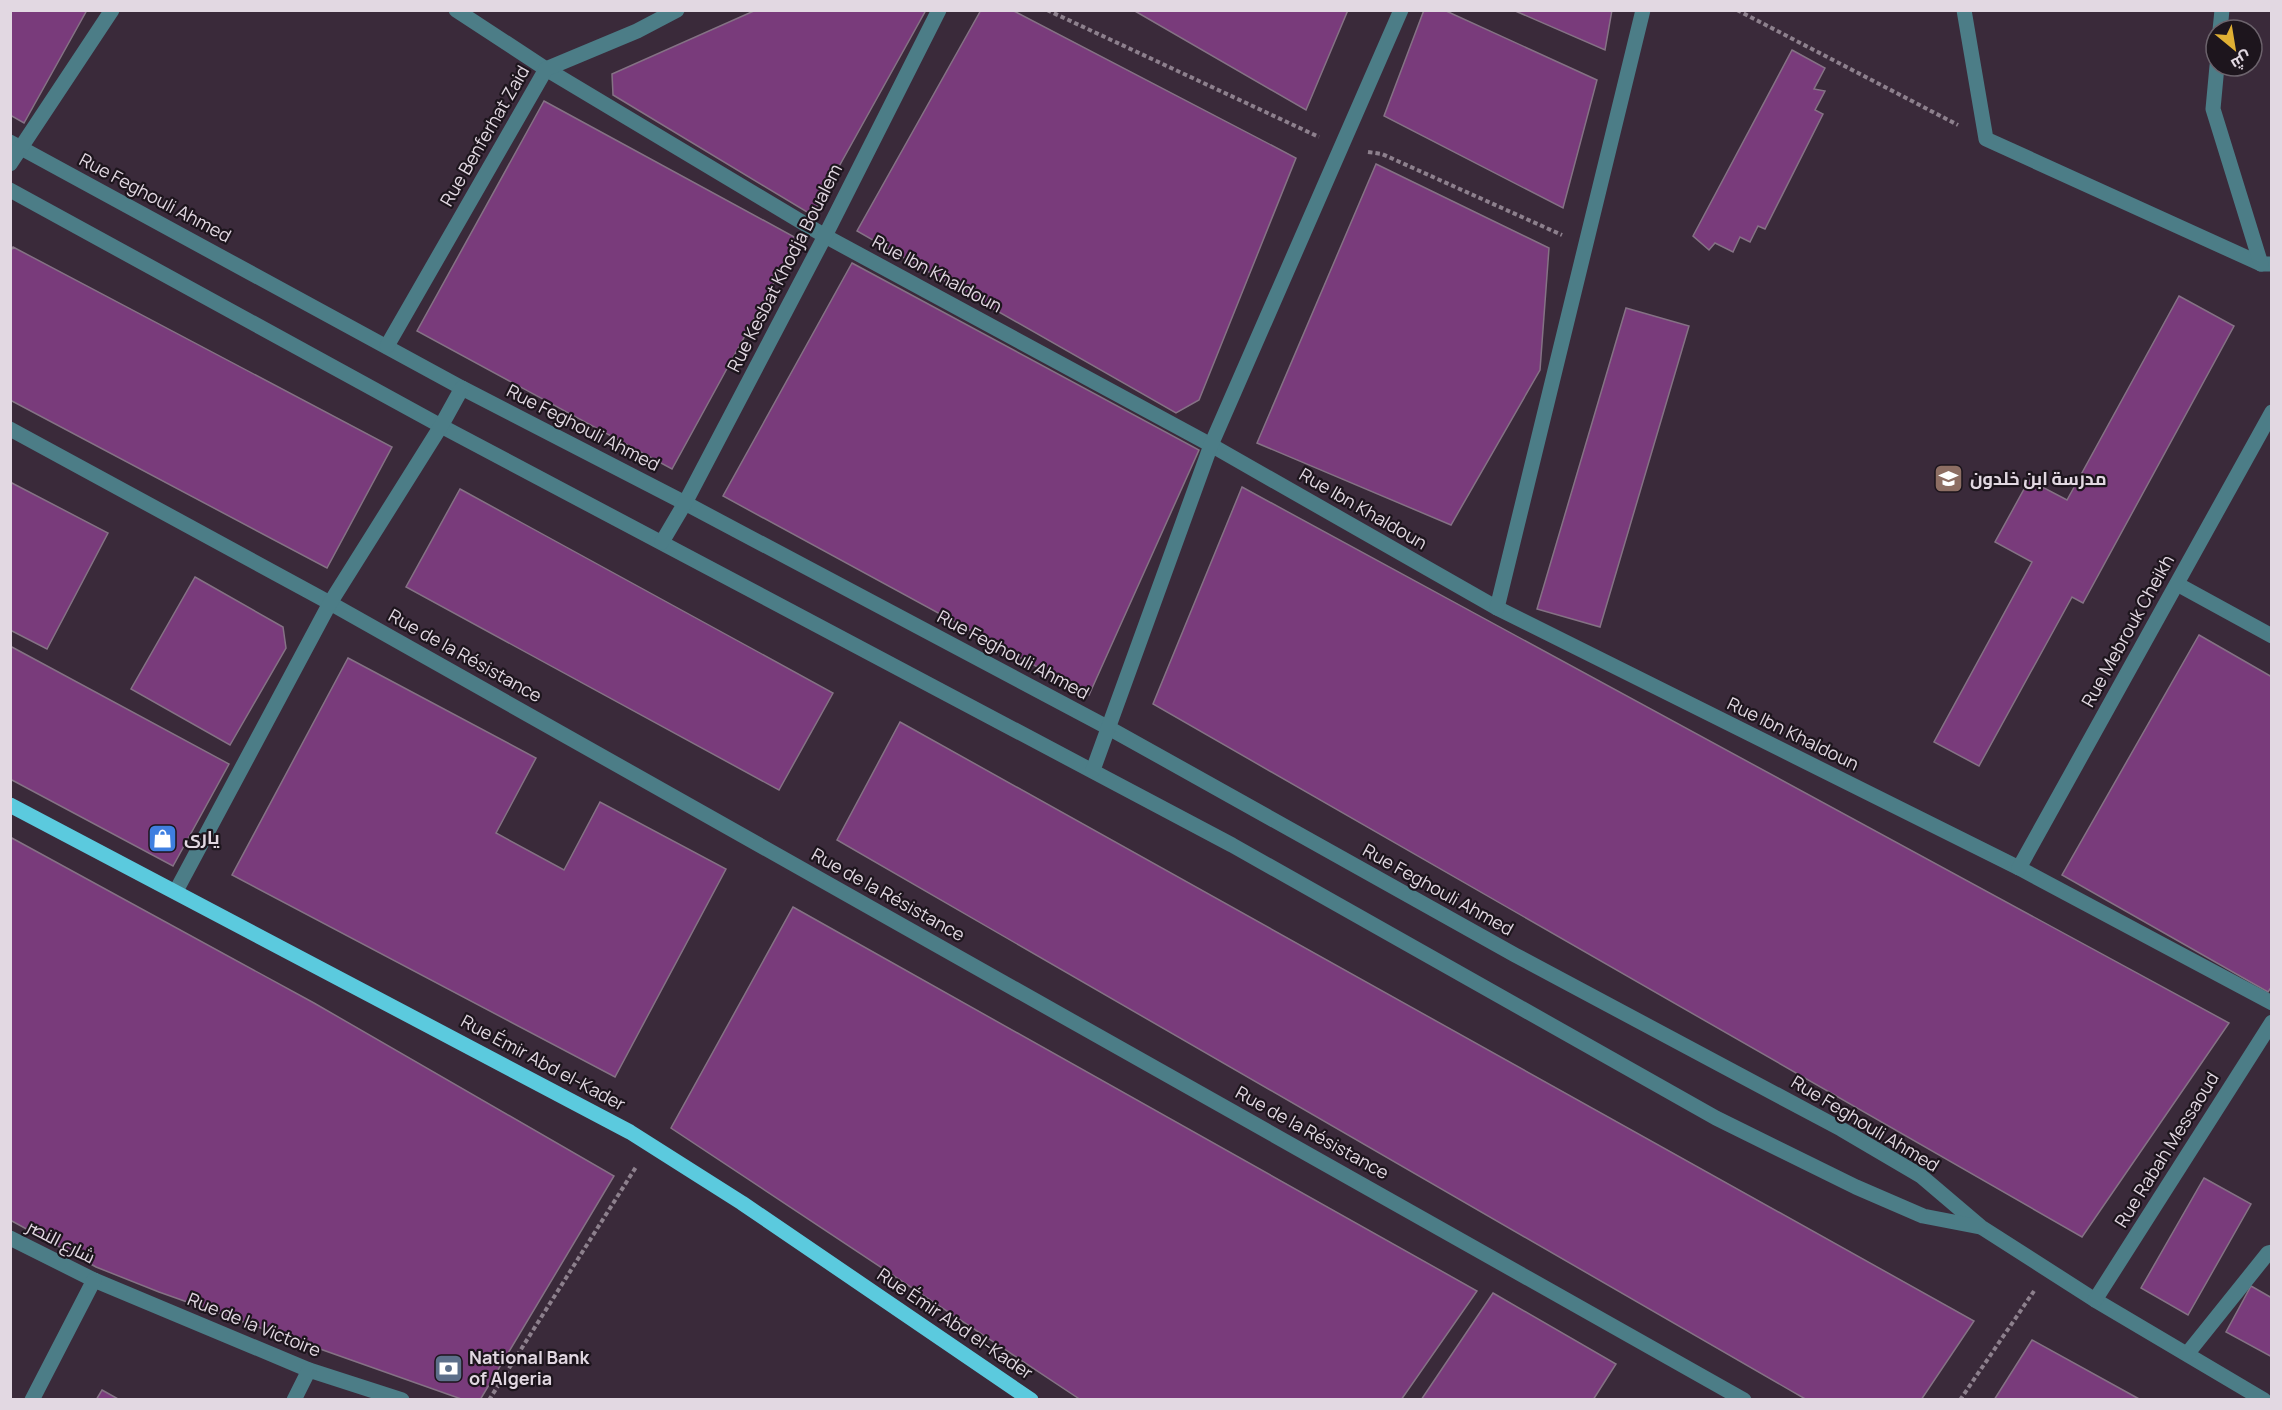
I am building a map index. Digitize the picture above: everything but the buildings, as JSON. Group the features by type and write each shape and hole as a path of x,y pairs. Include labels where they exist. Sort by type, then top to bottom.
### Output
{"main road":[{"name":"Rue Émir Abd el-Kader","path":"10,805 650,1144 742,1203 1032,1400"}],"street":[{"path":"10,164 15,145 112,10"},
{"name":"Rue Ibn Khaldoun","path":"456,10 546,69 825,236 1211,445 1497,608 2019,868 2271,1003"},
{"name":"Rue Benferhat Zaid","path":"387,346 546,69 637,31 676,10"},
{"name":"Rue Kesbat Khodja Boualem","path":"662,542 685,503 825,236 939,10"},
{"path":"1093,770 1211,445 1401,10"},
{"path":"1497,608 1644,10"},
{"path":"1964,10 1986,139 2266,264"},
{"path":"2216,78 2213,109 2266,264"},
{"name":"Rue Feghouli Ahmed","path":"15,145 462,388 685,503 1109,728 1515,955 1841,1129 1921,1176 1981,1227 2095,1300 2264,1400"},
{"name":"Rue Feghouli Ahmed","path":"10,190 441,426 1232,845 1716,1118 1856,1187 1923,1216 1981,1227"},
{"path":"176,891 330,603 441,426 462,388"},
{"name":"Rue Mebrouk Cheikh","path":"2019,868 2271,412"},
{"name":"Rue de la Résistance","path":"10,429 330,603 1744,1400"},
{"path":"2176,584 2271,636"},
{"name":"Rue Rabah Messaoud","path":"2095,1300 2271,1022"},
{"name":"شارع النصر","path":"10,1238 94,1280"},
{"path":"2187,1354 2271,1252"},
{"path":"32,1400 94,1280"},
{"name":"Rue de la Victoire","path":"94,1280 309,1370 402,1400"},
{"path":"294,1400 309,1370"}],"path":[{"path":"1047,10 1341,147 1382,154 1586,246"},
{"path":"1737,10 1986,139"},
{"path":"489,1400 650,1144"},
{"path":"1960,1400 2049,1270"}],"place":[{"name":"مدرسة ابن خلدون","path":"1949,479"},
{"name":"يارى","path":"163,838"},
{"name":"National Bank of Algeria","path":"448,1368"}]}
